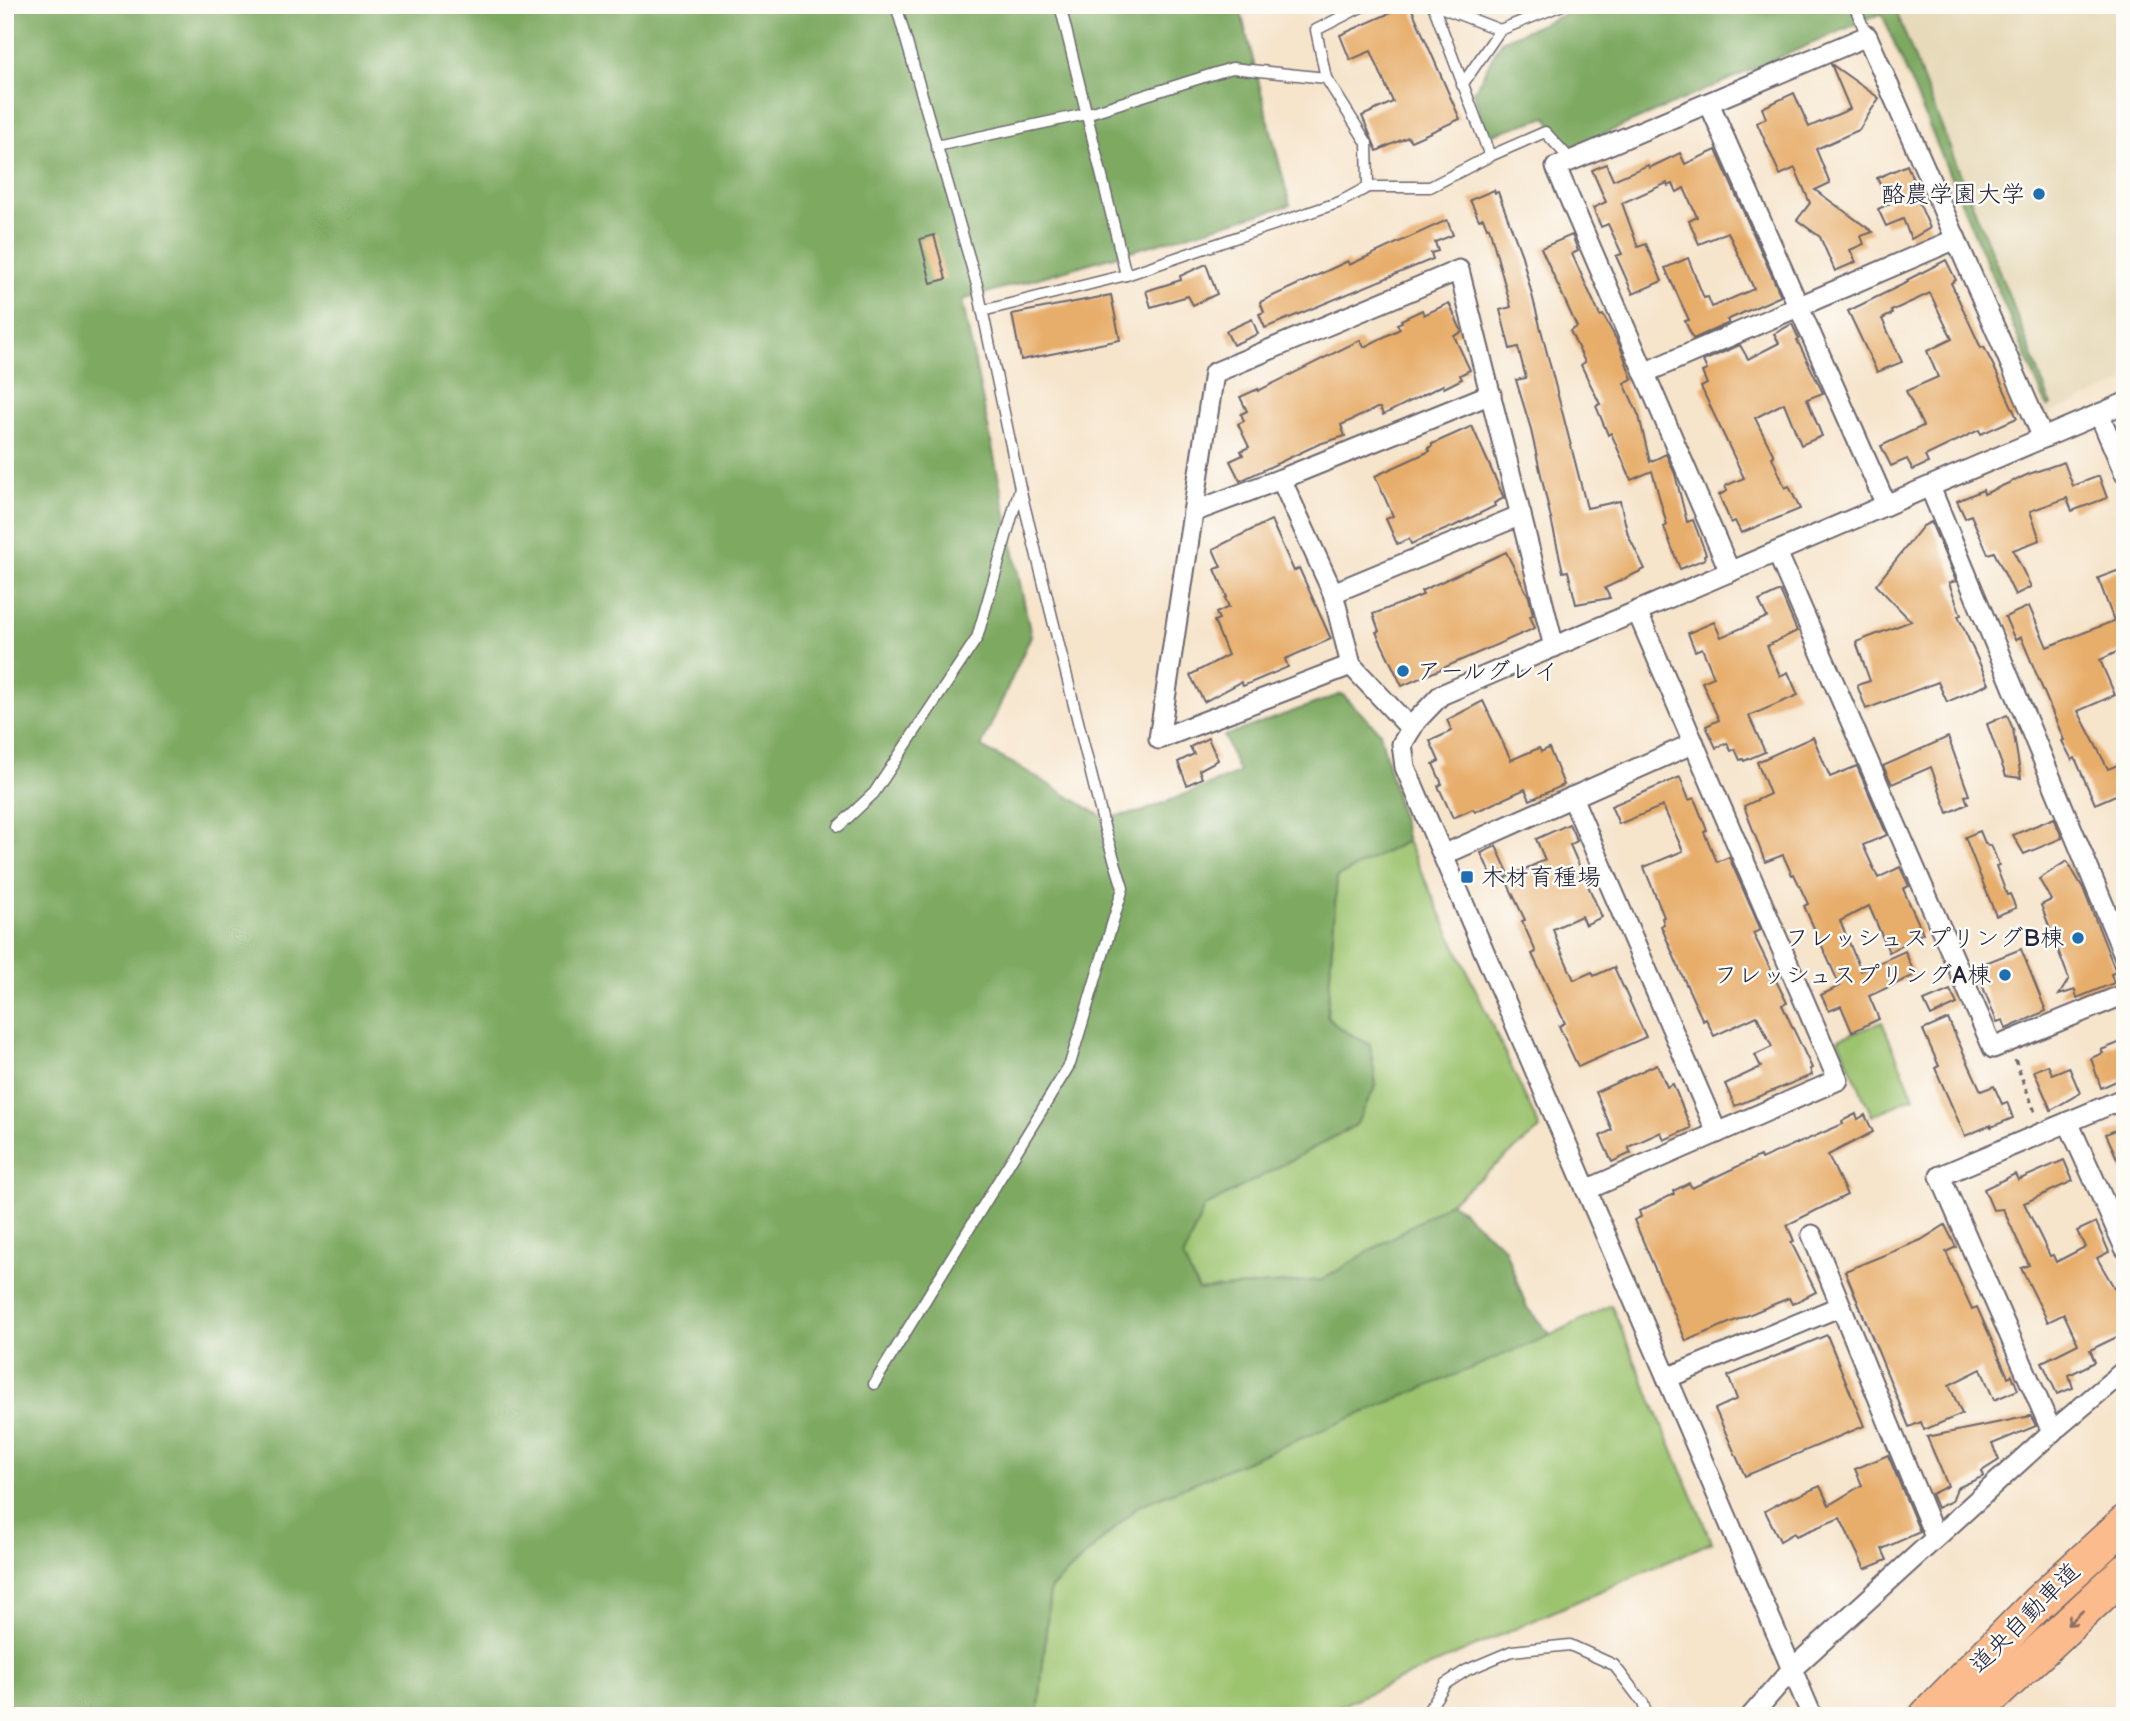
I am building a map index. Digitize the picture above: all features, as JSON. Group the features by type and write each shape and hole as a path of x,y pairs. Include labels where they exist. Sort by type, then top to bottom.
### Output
{"highway":[{"name":"道央自動車道","path":"1927,1716 2038,1603 2125,1523"},
{"name":"道央自動車道","path":"1971,1716 2125,1572"}],"street":[{"path":"1730,572 1556,167 1867,36 2043,438"},
{"path":"1709,103 1886,505"},
{"path":"1644,373 1956,239"},
{"path":"1350,665 1159,739 1214,373 1459,270 1555,647"},
{"path":"1193,512 1491,394"},
{"path":"1812,1716 1405,767 1402,744 1411,729 1441,695 2125,403"},
{"path":"2099,414 2125,474"},
{"path":"1281,479 1333,593 1350,665 1411,729"},
{"path":"1930,486 2125,957"},
{"path":"1333,593 1521,515"},
{"path":"1777,552 1993,1048 2125,994"},
{"path":"1586,1190 1838,1080 1637,611"},
{"path":"1443,855 1694,743"},
{"path":"1572,797 1717,1133"},
{"path":"2052,1432 1940,1176 2125,1098"},
{"path":"2068,1122 2125,1248"},
{"path":"1812,1235 1935,1537"},
{"path":"1667,1378 1841,1306"},
{"path":"1751,1716 1792,1669 1935,1537 2125,1370"}],"lane":[{"path":"874,1384 1070,1064 1124,888 1105,830 1020,488 982,311 896,5"},
{"path":"1059,5 1126,275"},
{"path":"1365,5 1316,30 1326,78 1367,143 1368,187"},
{"path":"1434,5 1500,30"},
{"path":"1434,5 1490,156"},
{"path":"1462,85 1500,30 1562,5"},
{"path":"1854,5 1867,36"},
{"path":"936,146 1086,114 1232,68 1326,78"},
{"path":"982,311 1126,275 1340,202 1368,187 1430,187 1545,132 1572,161"},
{"path":"839,825 874,793 978,638 1020,488"},
{"path":"1424,1716 1445,1684 1468,1670 1512,1651 1570,1645 1614,1665 1643,1703 1647,1716"}],"path":[{"path":"2007,1042 2044,1132"}],"shaded area":[{"name":"酪農学園大学","path":"1875,5 2125,5 2125,382 2046,415"}],"green space":[{"path":"5,5 1239,5 1290,205 962,300 1031,636 981,747 1105,818 1141,812 1239,773 1224,736 1342,694 1380,732 1407,841 1337,877 1327,1016 1339,1028 1370,1045 1376,1085 1356,1125 1204,1207 1183,1258 1198,1290 1322,1280 1451,1202 1504,1247 1527,1308 1551,1335 1138,1506 1050,1589 1038,1716 5,1716"},
{"path":"1586,5 1894,5 2051,405 2047,406 1882,13 1567,150 1547,117 1492,134 1482,122 1474,92 1501,41"},
{"path":"1407,841 1540,1129 1451,1202 1322,1280 1198,1290 1183,1258 1204,1207 1356,1125 1376,1085 1370,1045 1339,1028 1327,1017 1337,877"},
{"path":"1882,1022 1914,1097 1872,1116 1838,1039"},
{"path":"1611,1305 1712,1542 1317,1716 1038,1716 1050,1589 1138,1506 1551,1335"}],"building":[{"path":"1408,5 1460,119 1411,141 1408,137 1377,151 1362,116 1393,102 1371,51 1350,60 1340,35"},
{"path":"1831,64 1879,98 1859,130 1816,149 1830,183 1815,190 1873,232 1861,236 1864,244 1850,250 1856,262 1835,271 1820,237 1797,220 1810,203 1795,168 1780,175 1757,123 1766,118 1762,108 1794,93 1809,127 1850,109"},
{"path":"1716,150 1781,296 1727,320 1729,323 1693,339 1685,321 1689,320 1665,268 1688,258 1704,298 1708,297 1712,307 1754,289 1728,232 1699,244 1689,221 1697,217 1684,188 1677,192 1673,184 1668,186 1667,183 1622,203 1638,247 1646,244 1662,281 1633,294 1616,256 1622,254 1608,224 1601,227 1593,208 1606,202 1592,170 1606,164 1613,180 1648,165 1649,168 1680,153 1685,164"},
{"path":"1907,165 1913,180 1910,182 1930,228 1911,239 1903,219 1886,226 1878,209 1889,204 1877,178"},
{"path":"1494,190 1495,193 1498,192 1522,256 1587,508 1620,501 1628,535 1645,569 1605,588 1610,598 1576,604 1568,571 1563,572 1530,426 1516,380 1526,378 1518,347 1510,349 1500,310 1511,307 1489,227 1487,228 1483,218 1479,220 1470,200"},
{"path":"1447,220 1453,235 1435,242 1438,251 1431,253 1433,259 1265,328 1259,314 1264,312 1260,302 1348,261 1349,265"},
{"path":"934,235 946,279 931,283 920,239"},
{"path":"1572,235 1578,251 1572,254 1600,316 1603,315 1620,346 1632,379 1624,383 1639,416 1650,462 1666,454 1675,474 1687,522 1693,520 1706,554 1705,559 1680,569 1664,527 1667,525 1652,471 1631,480 1611,433 1608,435 1596,406 1600,404 1581,365 1585,362 1570,331 1577,327 1541,248"},
{"path":"1946,260 1956,280 1951,283 2017,418 1981,434 1979,430 1925,456 1928,463 1913,470 1907,459 1891,466 1881,446 1923,426 1906,391 1938,377 1927,351 1952,339 1930,293 1891,311 1892,314 1882,319 1902,362 1877,372 1848,311"},
{"path":"1206,264 1217,294 1193,305 1188,296 1151,307 1146,291 1181,280 1180,276"},
{"path":"1111,295 1120,340 1021,360 1012,314"},
{"path":"1449,303 1462,332 1454,336 1470,370 1460,375 1462,379 1444,388 1443,385 1383,415 1380,408 1377,408 1341,425 1345,436 1319,444 1240,481 1230,461 1243,455 1241,451 1249,447 1238,424 1244,421 1241,414 1247,411 1240,397 1258,391 1360,340 1364,347 1400,329 1397,324 1402,322 1401,320 1422,310 1424,315"},
{"path":"1252,319 1258,334 1233,345 1226,331"},
{"path":"1792,324 1823,393 1807,399 1822,436 1801,445 1784,403 1755,418 1774,456 1772,457 1785,488 1789,486 1800,509 1741,533 1735,521 1731,523 1719,495 1727,491 1725,486 1744,478 1701,387 1707,384 1702,372 1707,370 1703,361 1740,345 1748,359 1779,343 1774,334"},
{"path":"1472,426 1504,498 1494,503 1495,506 1454,526 1411,544 1409,539 1397,544 1386,519 1393,516 1375,476 1430,451 1428,448 1432,444"},
{"path":"2064,462 2073,486 2099,476 2107,498 2072,511 2067,498 2030,511 2040,540 2013,550 2031,587 2015,595 1994,552 1988,554 1971,515 1965,518 1957,501 1983,490 1984,494"},
{"path":"1271,520 1294,571 1299,568 1331,639 1285,659 1288,667 1243,686 1241,682 1204,702 1190,675 1228,655 1214,621 1219,619 1216,613 1229,607 1215,569 1221,567 1213,549"},
{"path":"1931,522 1956,581 1949,583 1961,615 1958,616 1989,684 1947,702 1938,682 1866,709 1857,685 1870,681 1856,642 1911,621 1876,585 1923,526"},
{"path":"1506,552 1529,597 1533,615 1530,616 1535,628 1402,686 1376,632 1379,631 1373,614 1423,595 1421,591"},
{"path":"2125,568 2125,648 2100,660 2115,695 2078,711 2108,769 2125,762 2125,791 2095,804 2075,758 2072,760 2062,741 2064,740 2021,637 2015,640 2005,617 2029,606 2047,647 2114,621 2098,578"},
{"path":"1780,591 1797,631 1767,646 1780,676 1788,672 1798,695 1749,716 1765,752 1744,761 1740,760 1735,749 1731,751 1727,743 1716,748 1706,726 1719,720 1702,682 1714,677 1702,648 1695,651 1688,633 1714,622 1721,637 1767,617 1759,601"},
{"path":"1483,701 1511,760 1539,748 1541,752 1549,748 1564,785 1530,800 1525,789 1475,812 1473,809 1453,818 1438,786 1442,784 1433,764 1439,761 1430,741 1452,731 1447,720"},
{"path":"2007,715 2013,729 2021,778 2006,776 1987,724"},
{"path":"1813,737 1830,777 1857,766 1887,835 1863,845 1878,878 1900,867 1909,886 1903,889 1923,933 1889,952 1869,906 1840,921 1861,971 1905,951 1915,975 1869,996 1879,1019 1852,1032 1841,1006 1829,1011 1821,995 1840,986 1804,906 1808,904 1794,874 1792,875 1783,855 1765,862 1744,806 1770,794 1757,762"},
{"path":"1948,737 1969,795 1965,796 1968,804 1948,813 1931,767 1892,784 1883,766"},
{"path":"1208,738 1218,760 1199,770 1202,778 1187,785 1178,762 1194,754 1190,747"},
{"path":"1680,777 1689,800 1694,798 1717,862 1729,857 1761,930 1753,933 1787,1003 1782,1005 1812,1068 1812,1075 1735,1106 1725,1084 1761,1067 1755,1055 1772,1047 1757,1016 1714,1036 1706,1019 1703,1021 1681,973 1661,926 1664,924 1664,917 1644,867 1683,851 1663,806 1619,824 1611,806"},
{"path":"2054,818 2062,838 2024,854 2013,835"},
{"path":"1569,824 1577,841 1570,845 1602,917 1585,925 1581,916 1553,929 1558,944 1574,980 1592,972 1594,976 1614,967 1646,1037 1578,1067 1559,1026 1565,1023 1532,954 1536,952 1522,921 1525,920 1505,878 1545,860 1536,839"},
{"path":"1980,831 1985,843 1991,845 2007,895 2010,894 2016,908 1996,916 1965,837"},
{"path":"1496,846 1508,872 1493,879 1481,853"},
{"name":"フレッシュスプリングB棟","path":"2067,861 2083,888 2116,972 2111,974 2114,983 2077,998 2075,990 2059,995 2069,979 2041,905 2051,900 2039,879"},
{"name":"フレッシュスプリングA棟","path":"2021,949 2046,1011 2006,1029 2003,1020 1997,1022 1975,967"},
{"path":"1950,990 1957,1004 1931,1016 1924,1001"},
{"path":"1948,1019 1981,1091 1994,1086 2002,1104 2007,1102 2013,1118 1965,1136 1935,1068 1939,1066 1923,1030"},
{"path":"2121,1042 2125,1051 2125,1077 2101,1088 2091,1058 2103,1053 2101,1050"},
{"path":"1657,1064 1667,1087 1673,1084 1691,1128 1664,1140 1661,1132 1628,1147 1631,1153 1612,1162 1600,1136 1612,1130 1596,1092"},
{"path":"2048,1065 2052,1074 2069,1067 2080,1093 2051,1110 2034,1071"},
{"path":"1856,1114 1858,1119 1865,1115 1873,1132 1828,1155 1847,1195 1787,1225 1794,1241 1791,1242 1816,1292 1792,1304 1789,1298 1686,1341 1634,1220 1641,1217 1639,1211 1674,1194 1673,1191 1689,1183 1692,1188 1760,1156 1761,1159 1843,1124 1842,1121"},
{"path":"2125,1126 2125,1176 2106,1134"},
{"path":"2064,1160 2073,1181 2024,1203 2050,1256 2053,1255 2056,1262 2085,1247 2077,1231 2096,1222 2109,1252 2097,1258 2116,1291 2125,1287 2125,1333 2090,1350 2095,1362 2069,1375 2073,1388 2057,1394 2042,1362 2078,1344 2064,1314 2048,1322 2021,1268 2029,1265 2003,1209 1993,1210 1984,1189 2015,1174 2018,1180"},
{"path":"1945,1225 1956,1247 1946,1252 1972,1309 1977,1307 2008,1377 2012,1375 2018,1390 1994,1400 1981,1369 1949,1385 1962,1414 1924,1430 1921,1422 1909,1427 1845,1271 1921,1240"},
{"path":"1827,1335 1864,1426 1745,1476 1715,1409 1737,1399 1728,1376"},
{"path":"2031,1416 2036,1426 1992,1444 1999,1460 1982,1471 1984,1476 1957,1488 1952,1501 1937,1508 1931,1494 1948,1486 1927,1437"},
{"path":"1888,1455 1920,1532 1882,1549 1887,1560 1865,1569 1840,1518 1796,1536 1794,1533 1780,1541 1765,1511 1820,1486 1829,1505 1862,1485 1855,1469"}],"place":[{"name":"酪農学園大学","path":"2039,194"},
{"name":"アールグレイ","path":"1403,671"},
{"name":"木材育種場","path":"1467,877"},
{"name":"フレッシュスプリングB棟","path":"2078,938"},
{"name":"フレッシュスプリングA棟","path":"2005,975"}]}
